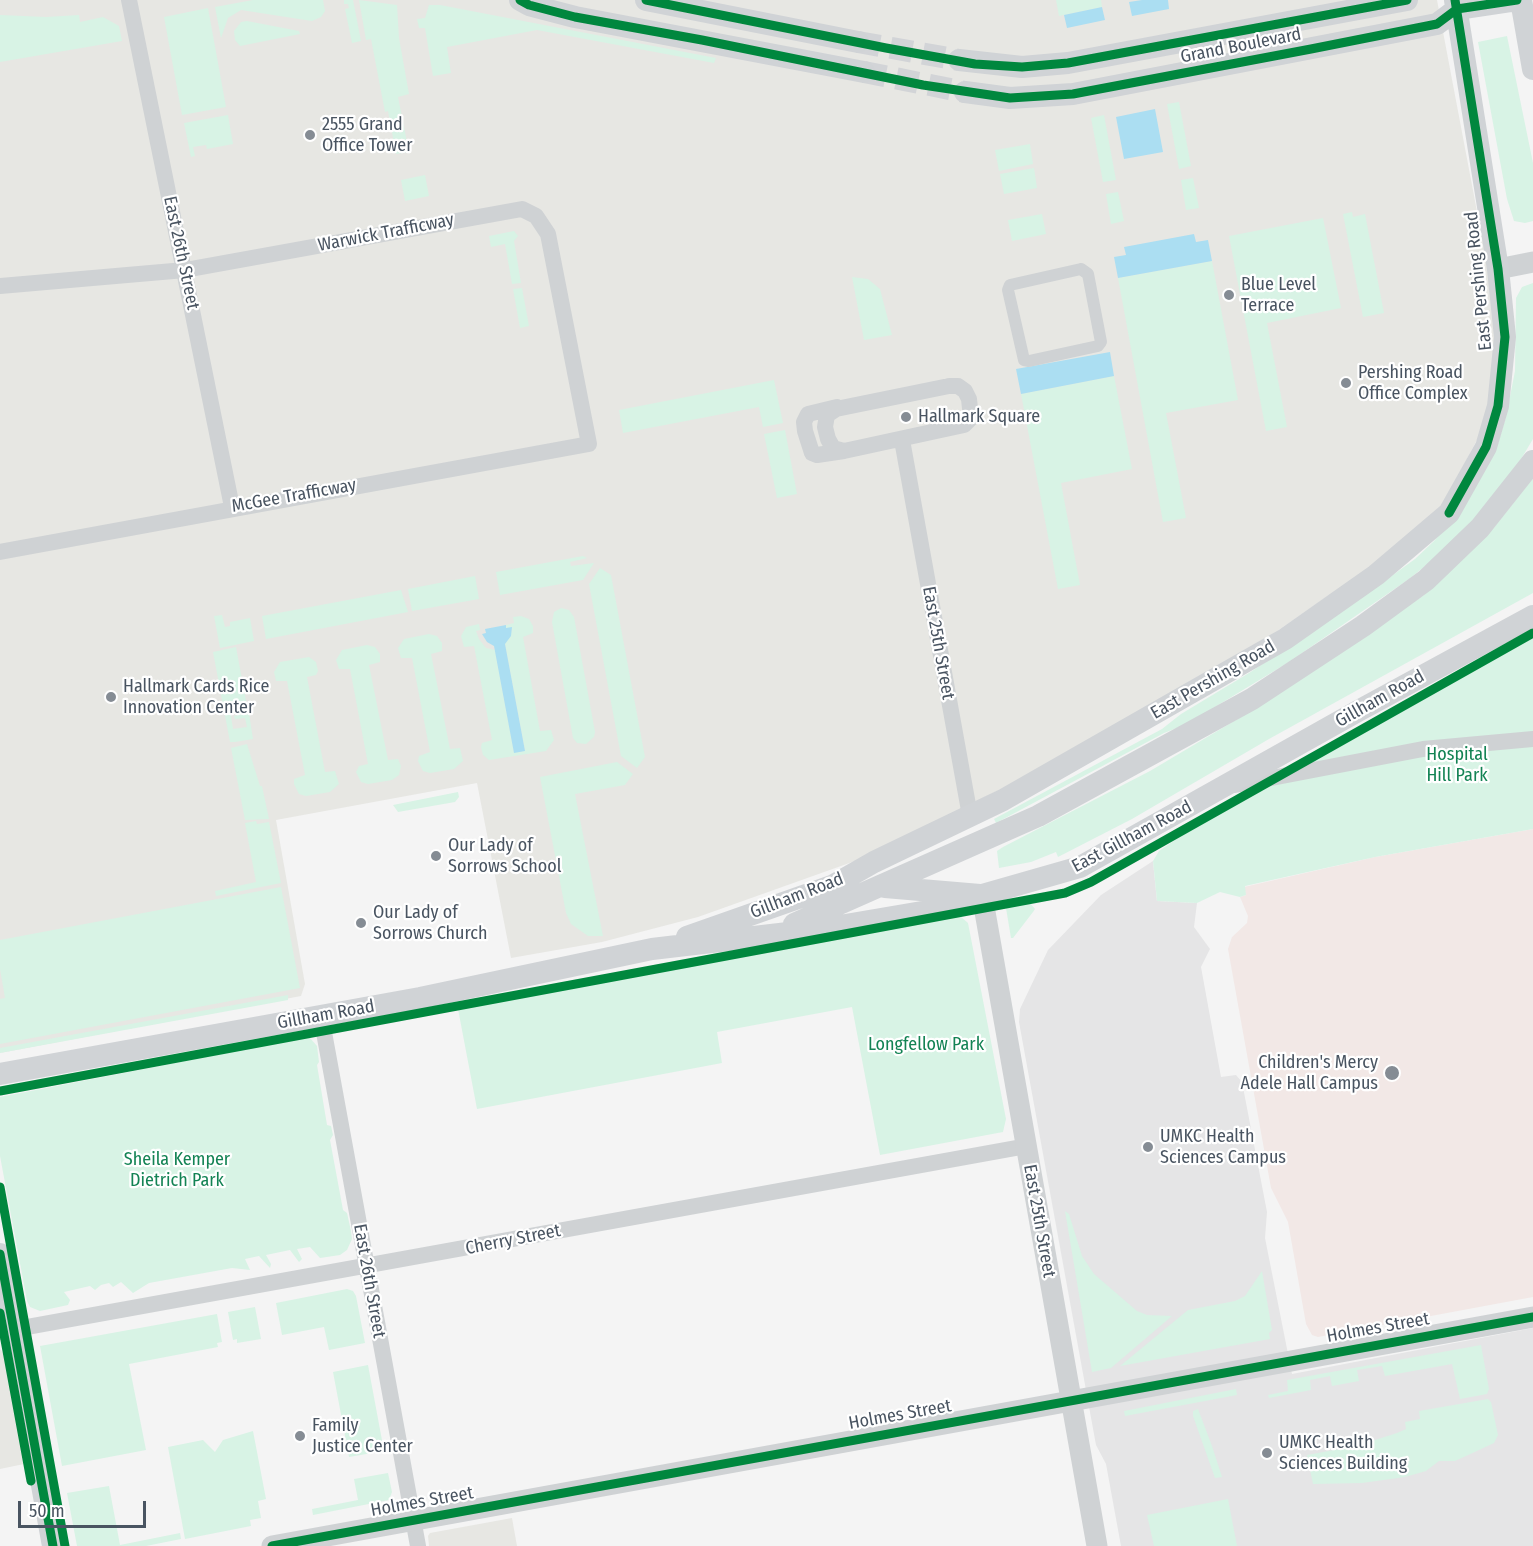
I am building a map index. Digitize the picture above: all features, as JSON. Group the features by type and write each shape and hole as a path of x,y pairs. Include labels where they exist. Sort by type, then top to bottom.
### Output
{"main road":[{"path":"520,0 529,5 575,17 864,72"},
{"path":"646,0 858,42"},
{"name":"Grand Boulevard","path":"959,60 1022,67 1068,63 1407,0"},
{"path":"1519,0 1533,69"},
{"name":"Grand Boulevard","path":"965,92 1010,98 1073,94 1437,24 1451,3 1519,0"},
{"name":"East Pershing Road","path":"970,816 1003,800 1285,639 1377,575 1449,513 1486,447 1498,406 1505,337 1498,269 1451,3"},
{"name":"East Pershing Road","path":"974,846 1038,816 1252,699 1363,626 1426,580 1473,535 1533,461"},
{"name":"Gillham Road","path":"1230,785 1358,711 1533,616"},
{"name":"East Gillham Road","path":"822,929 957,906 982,895 1080,867 1230,785"},
{"name":"Gillham Road","path":"651,949 832,886 874,862 970,816"},
{"name":"Gillham Road","path":"735,941 807,921 879,886 974,846"},
{"path":"832,886 879,886 982,895"},
{"name":"Gillham Road","path":"0,1074 321,1016 651,949 735,941 822,929"},
{"path":"0,1254 7,1331 53,1546"}],"street":[{"name":"East 26th Street","path":"129,0 232,507"},
{"name":"Warwick Trafficway","path":"0,286 185,270 513,209 530,212 541,221 548,234 589,444"},
{"path":"1498,269 1533,262"},
{"path":"1086,270 1101,342 1098,346 1029,361 1024,360 1008,290 1014,282 1086,270"},
{"path":"949,386 958,386 965,391 971,418 964,426 902,440 844,451 833,448 825,427 827,415 836,409 850,405 949,386"},
{"name":"East 25th Street","path":"902,440 974,846"},
{"name":"McGee Trafficway","path":"0,552 232,507 589,444"},
{"path":"1230,785 1423,749 1533,739"},
{"name":"East 25th Street","path":"982,895 1096,1546"},
{"name":"East 26th Street","path":"321,1016 418,1546"},
{"name":"Cherry Street","path":"7,1331 366,1268 1027,1146"},
{"name":"Holmes Street","path":"272,1546 1533,1317"}],"shaded area":[{"path":"0,0 1437,0 1492,291 1496,325 1491,396 1478,438 1442,506 1412,538 1241,656 1052,764 855,861 698,917 602,942 511,958 477,783 276,820 305,984 301,996 0,1053"},
{"name":"Children's Mercy Adele Hall Campus","path":"1533,829 1533,1297 1318,1337 1312,1335 1306,1324 1288,1222 1271,1188 1228,949 1232,937 1247,923 1248,916 1240,897 1246,895 1244,887 1375,857"},
{"name":"UMKC Health Sciences Campus","path":"1153,861 1157,901 1197,903 1194,927 1210,949 1201,967 1221,1077 1236,1075 1242,1082 1267,1212 1265,1238 1292,1374 1533,1328 1533,1546 1121,1546 1106,1464 1096,1445 1019,1022 1020,1009 1048,950 1101,895"},
{"path":"0,1349 6,1357 24,1464 0,1469"},
{"path":"512,1518 517,1546 429,1546 430,1533"}],"green space":[{"path":"253,0 323,0 325,11 321,17 312,21 241,10 228,18 221,38 215,7"},
{"path":"344,0 353,0 361,41 352,43 345,9 349,8 348,4 344,4"},
{"path":"359,0 397,5 399,38 409,94 398,97 409,152 396,154 388,111 385,112 371,39 366,40"},
{"path":"1056,0 1101,0 1102,7 1059,16"},
{"path":"429,5 440,5 716,58 714,63 537,30 447,47 451,73 433,76 425,28 419,28 417,19 425,18"},
{"path":"208,8 226,107 182,115 164,17"},
{"path":"0,15 46,17 79,15 80,22 103,17 119,26 122,41 0,62"},
{"path":"247,21 299,31 300,34 240,46 235,40 234,31 241,22"},
{"path":"1507,36 1533,163 1533,221 1525,223 1514,221 1507,199 1478,42"},
{"path":"1179,102 1191,166 1179,169 1167,104"},
{"path":"228,115 233,144 207,149 206,145 193,147 195,156 191,157 184,123"},
{"path":"1104,115 1116,180 1103,182 1091,118"},
{"path":"1030,144 1033,164 999,171 995,150"},
{"path":"1034,168 1037,188 1004,194 1000,174"},
{"path":"425,175 429,196 405,201 401,180"},
{"path":"1193,178 1199,208 1186,210 1181,180"},
{"path":"1118,192 1124,221 1111,224 1106,194"},
{"path":"1352,212 1353,217 1365,214 1384,313 1363,317 1343,214"},
{"path":"1042,214 1046,234 1012,241 1008,220"},
{"path":"1323,218 1341,308 1267,323 1287,427 1266,431 1229,236"},
{"path":"514,231 518,236 514,241 521,283 512,284 505,244 491,247 489,236"},
{"path":"1212,261 1238,400 1166,413 1186,518 1163,522 1118,278"},
{"path":"852,277 868,279 880,289 892,335 864,340"},
{"path":"1533,283 1533,439 1518,464 1478,516 1434,559 1409,579 1289,662 1187,724 1164,733 996,823 994,819 1162,729 1181,714 1249,673 1346,609 1415,559 1434,541 1468,500 1498,443 1506,417 1515,371 1516,298 1522,287"},
{"path":"522,288 529,326 520,328 513,289"},
{"path":"1114,376 1132,469 1061,483 1080,585 1058,589 1021,394"},
{"path":"774,380 783,423 763,427 759,407 623,433 619,410"},
{"path":"785,430 797,494 777,498 764,434"},
{"path":"1533,478 1533,593 1269,739 1132,819 1058,857 1056,852 1031,862 999,868 997,851 1003,847 1150,771 1256,708 1424,595 1492,530"},
{"path":"583,556 587,558 570,562 571,566 594,563 583,580 500,595 496,572"},
{"path":"600,568 611,575 645,757 637,768 621,756 589,584"},
{"path":"475,576 479,599 412,611 408,589"},
{"path":"401,590 408,612 266,639 262,616"},
{"path":"561,608 569,610 574,617 595,732 594,737 586,744 577,743 573,738 552,622 554,612"},
{"path":"222,615 225,627 230,626 230,622 250,618 254,641 220,648 214,616"},
{"path":"521,616 529,619 533,626 533,633 523,637 540,731 551,730 554,740 546,751 489,760 483,755 481,747 482,743 492,740 474,646 464,647 461,636 466,627 479,624 480,630 476,631 479,639 486,648 495,650 514,752 525,751 505,644 512,630 511,628 506,629 506,625 514,623 513,617"},
{"path":"429,634 437,636 442,643 442,651 431,654 450,749 460,748 463,761 454,769 430,773 423,771 418,761 419,756 430,752 412,658 401,658 398,648 404,639"},
{"name":"Hospital Hill Park","path":"1533,637 1533,829 1375,857 1245,886 1246,895 1240,897 1220,892 1197,903 1157,901 1153,861 1159,851 1206,819"},
{"path":"367,645 375,647 380,654 380,662 369,665 388,760 398,759 401,766 399,775 392,780 368,784 361,782 356,772 359,766 368,764 350,669 339,669 336,660 342,650"},
{"path":"236,647 247,706 230,710 233,729 247,727 245,718 235,719 234,716 249,713 253,739 230,742 213,652"},
{"path":"309,657 316,662 318,671 316,675 307,677 325,772 335,771 339,784 330,792 306,796 299,794 294,784 294,779 305,775 287,681 276,681 274,672 280,662"},
{"path":"247,744 260,786 262,786 269,819 245,820 231,748"},
{"path":"617,762 633,774 625,785 575,794 603,936 588,936 571,924 566,913 540,777"},
{"path":"458,792 459,797 455,802 398,812 393,805"},
{"path":"256,821 257,824 269,822 281,883 216,896 215,891 256,882 245,823"},
{"path":"281,887 300,988 0,1044 0,999 5,998 0,969 0,940"},
{"path":"1030,903 1035,909 1011,938 1006,908"},
{"name":"Longfellow Park","path":"960,916 968,923 1006,1119 1003,1132 880,1155 852,1007 717,1032 722,1063 477,1109 458,1009"},
{"path":"288,995 288,1000 0,1053 0,1048"},
{"name":"Sheila Kemper Dietrich Park","path":"310,1038 317,1046 319,1062 317,1065 327,1125 331,1126 333,1135 330,1140 343,1210 347,1213 351,1231 352,1239 347,1250 340,1255 320,1258 310,1247 297,1249 302,1259 299,1262 290,1250 266,1255 271,1264 270,1268 259,1256 245,1259 250,1270 232,1268 149,1283 133,1293 121,1282 113,1287 109,1283 101,1285 95,1290 90,1286 64,1292 70,1300 68,1305 40,1311 30,1307 0,1156 0,1097"},
{"path":"1065,1211 1069,1214 1082,1256 1094,1274 1137,1311 1147,1315 1172,1316 1111,1368 1092,1372"},
{"path":"1262,1271 1272,1330 1269,1333 1270,1339 1120,1366 1188,1310 1235,1301 1245,1296"},
{"path":"347,1289 353,1291 356,1296 365,1343 329,1350 324,1327 282,1335 276,1303"},
{"path":"255,1307 261,1339 237,1343 237,1339 233,1340 228,1312"},
{"path":"217,1314 222,1342 217,1343 218,1347 129,1364 146,1450 62,1466 40,1346"},
{"path":"1481,1345 1489,1389 1487,1394 1460,1399 1452,1364 1385,1376 1382,1366 1357,1370 1359,1381 1332,1386 1330,1376 1310,1380 1311,1390 1269,1398 1268,1395 1288,1391 1287,1380"},
{"path":"368,1365 384,1451 349,1457 333,1372"},
{"path":"1236,1389 1237,1395 1125,1416 1124,1411"},
{"path":"1488,1399 1491,1402 1498,1435 1494,1443 1455,1461 1439,1461 1426,1471 1405,1477 1362,1483 1313,1484 1307,1455 1356,1446 1397,1433 1406,1429 1405,1422 1420,1419 1419,1411"},
{"path":"1198,1409 1222,1477 1215,1478 1193,1416 1193,1411"},
{"path":"253,1431 266,1499 258,1501 261,1518 250,1520 251,1526 185,1539 168,1447 203,1440 215,1452 223,1440"},
{"path":"388,1473 392,1492 389,1500 313,1515 312,1509 358,1500 354,1479"},
{"path":"109,1486 120,1545 180,1533 181,1539 146,1546 77,1546 67,1493"},
{"path":"1228,1499 1237,1546 1154,1546 1147,1515"}],"water":[{"path":"1168,0 1169,9 1132,16 1129,2"},
{"path":"1102,7 1105,20 1067,28 1064,15"},
{"path":"1155,109 1163,152 1124,159 1116,117"},
{"path":"1194,234 1196,242 1208,240 1212,261 1118,278 1114,257 1126,255 1124,247"},
{"path":"1110,352 1114,376 1021,394 1016,369"},
{"path":"506,625 506,628 512,627 511,636 505,644 525,751 514,753 494,646 487,642 482,634 486,633 485,629"}],"tunnel":[{"path":"858,42 959,60"},
{"path":"864,72 965,92"}],"cycle path":[{"path":"520,0 529,5 575,17 923,85 1010,98 1073,94 1311,49 1437,24 1457,9 1517,0"},
{"path":"646,0 975,64 1022,67 1068,63 1407,0"},
{"path":"1449,513 1486,447 1498,406 1505,337 1498,269 1455,0"},
{"path":"0,1091 1065,893 1091,882 1533,633"},
{"path":"0,1187 65,1546"},
{"path":"0,1254 53,1546"},
{"path":"0,1313 31,1481"},
{"path":"272,1546 1533,1317"}],"place":[{"name":"2555 Grand Office Tower","path":"310,135"},
{"name":"Blue Level Terrace","path":"1229,295"},
{"name":"Pershing Road Office Complex","path":"1346,383"},
{"name":"Hallmark Square","path":"906,417"},
{"name":"Hallmark Cards Rice Innovation Center","path":"111,697"},
{"name":"Our Lady of Sorrows School","path":"436,856"},
{"name":"Our Lady of Sorrows Church","path":"361,923"},
{"name":"Children's Mercy Adele Hall Campus","path":"1392,1073"},
{"name":"UMKC Health Sciences Campus","path":"1148,1147"},
{"name":"Family Justice Center","path":"300,1436"},
{"name":"UMKC Health Sciences Building","path":"1267,1453"}]}
